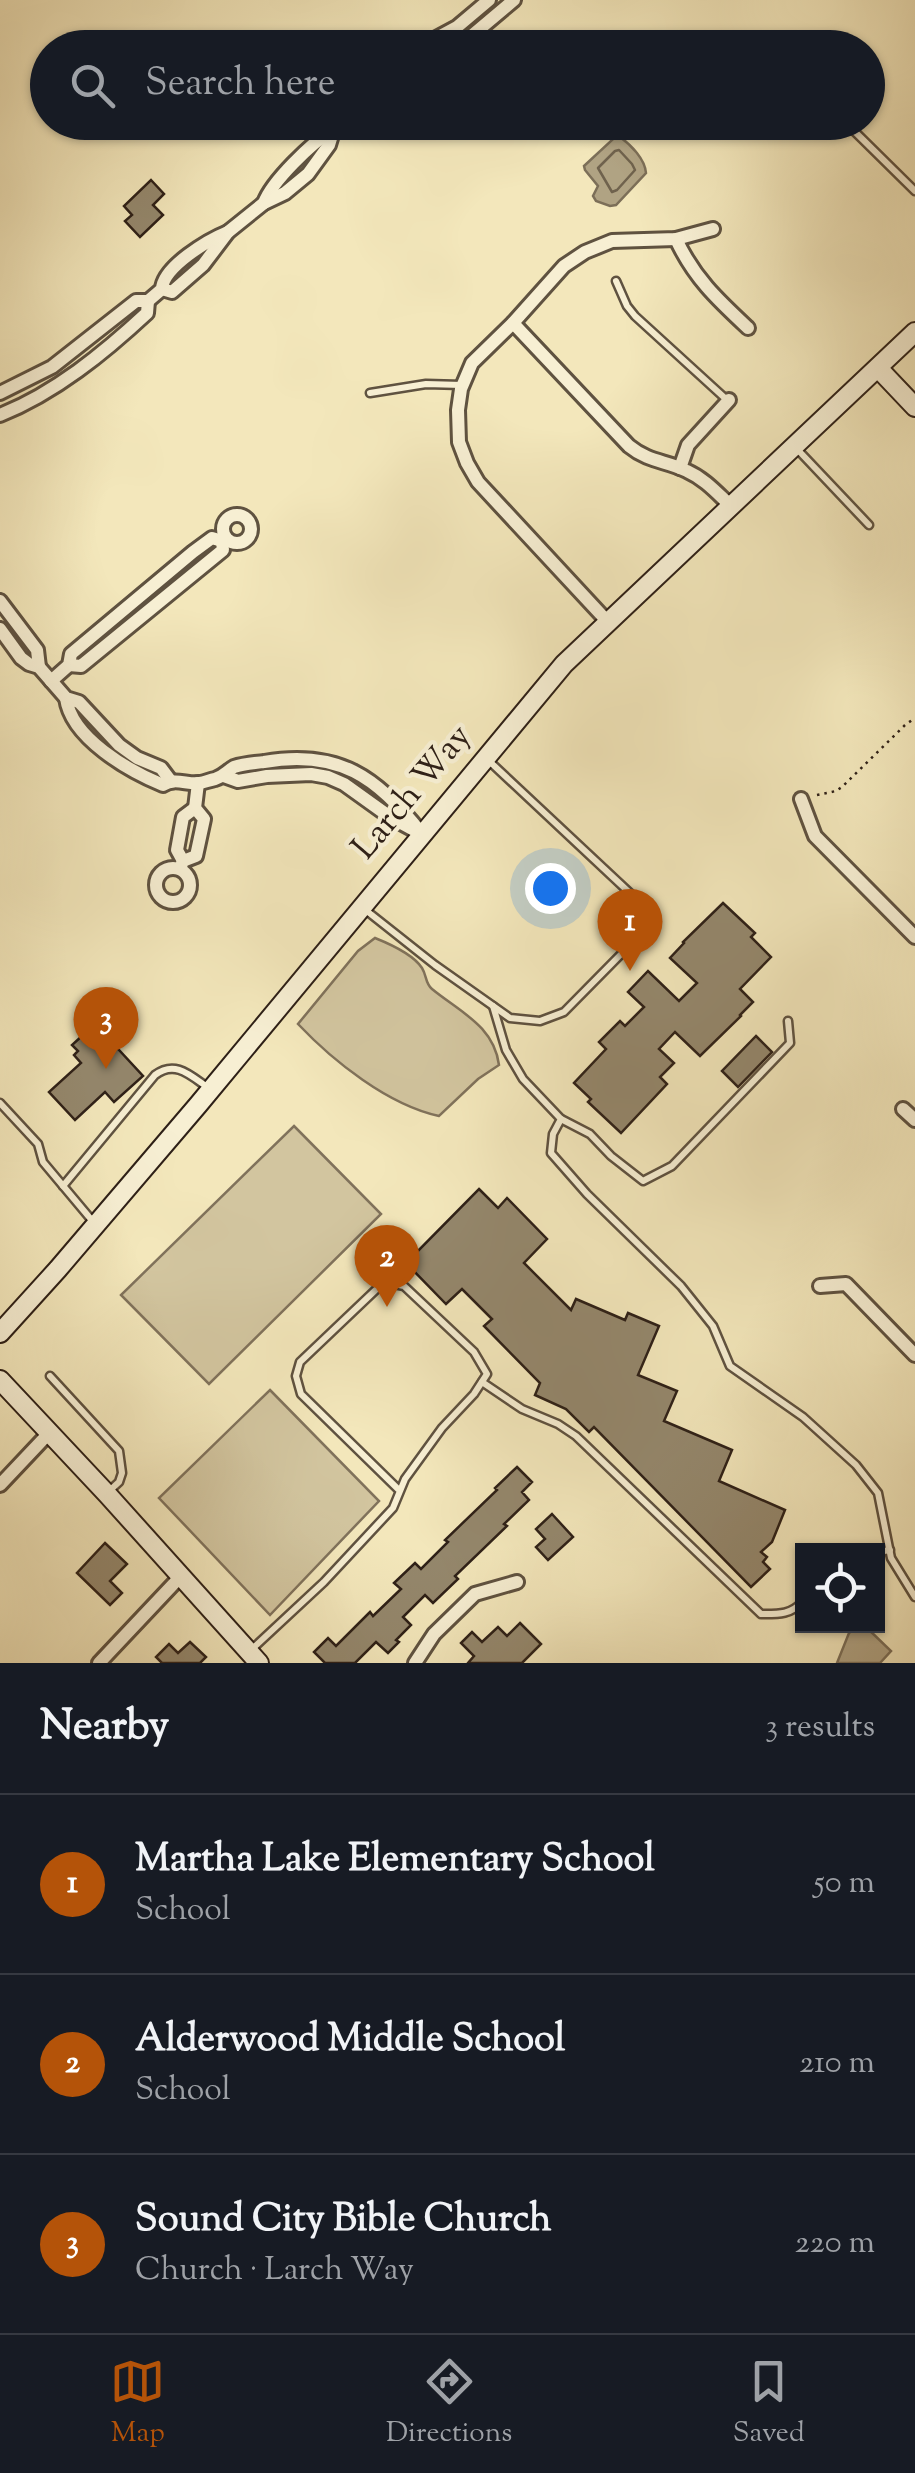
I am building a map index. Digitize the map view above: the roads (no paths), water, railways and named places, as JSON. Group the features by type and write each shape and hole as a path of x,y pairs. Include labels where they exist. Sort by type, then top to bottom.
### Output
{"main road":[{"name":"Larch Way","path":"0,1333 211,1090 564,664 915,332"},
{"path":"878,368 915,407"},
{"path":"0,1380 254,1657"}],"street":[{"path":"451,30 489,0"},
{"path":"478,30 514,0"},
{"path":"0,393 52,367 136,301 148,301 162,289 162,280 207,240 228,232 264,202 284,194 308,174 330,140"},
{"path":"607,621 478,482 459,442 458,410 463,385 472,364 564,266 585,252 612,241 676,240 713,230"},
{"path":"676,240 688,265 710,292 748,328"},
{"path":"0,415 53,389 128,331 147,313 148,301"},
{"path":"513,323 629,446 644,458 680,468 710,485 730,506"},
{"path":"680,468 688,445 728,400"},
{"path":"51,681 69,666 81,666 122,634 223,550 224,539"},
{"path":"0,600 36,650 39,667 66,698 79,702 119,745 165,771 170,780 198,783 224,776 238,781 311,774 328,777 422,834"},
{"path":"0,629 21,658 39,667"},
{"path":"195,808 183,817 177,850 182,865 196,856 203,830 204,819 195,808 198,783"},
{"path":"801,799 815,836 915,938"},
{"path":"903,1109 915,1120"},
{"path":"820,1286 846,1284 915,1355"},
{"path":"0,1485 50,1432"},
{"path":"100,1663 182,1576"},
{"path":"415,1663 434,1634 474,1594 517,1582"}],"lane":[{"path":"863,140 915,191"},
{"path":"616,281 635,316 728,400"},
{"path":"370,393 426,384 463,385"},
{"path":"794,446 869,525"},
{"path":"362,907 435,966 510,1018 540,1021 564,1012 632,943 636,917 631,894 485,758"},
{"path":"493,1006 506,1050 522,1079 560,1119 590,1134 643,1181 672,1166 790,1043 788,1020"},
{"path":"63,1186 164,1068 185,1072 211,1090"},
{"path":"0,1103 38,1144 43,1162 96,1225"},
{"path":"560,1119 551,1153 681,1286 714,1326 730,1366 802,1417 856,1464 878,1492 891,1558 915,1597"},
{"path":"254,1657 392,1508 405,1478 487,1374 474,1352 404,1286 384,1282 300,1362 296,1376 302,1394 399,1490"},
{"path":"50,1376 118,1451 122,1473 119,1482 106,1494"},
{"path":"482,1382 522,1409 576,1436 760,1614 784,1614 795,1608"},
{"path":"885,1551 890,1550"}],"water":[{"path":"612,140 624,140 640,158 646,173 616,205 610,206 596,201 593,196 598,186 584,166"},
{"path":"849,1633 872,1633 891,1651 880,1663 837,1663"}],"place":[{"name":"Martha Lake Elementary School","path":"630,971"},
{"name":"Sound City Bible Church","path":"106,1069"},
{"name":"Alderwood Middle School","path":"387,1307"}]}
